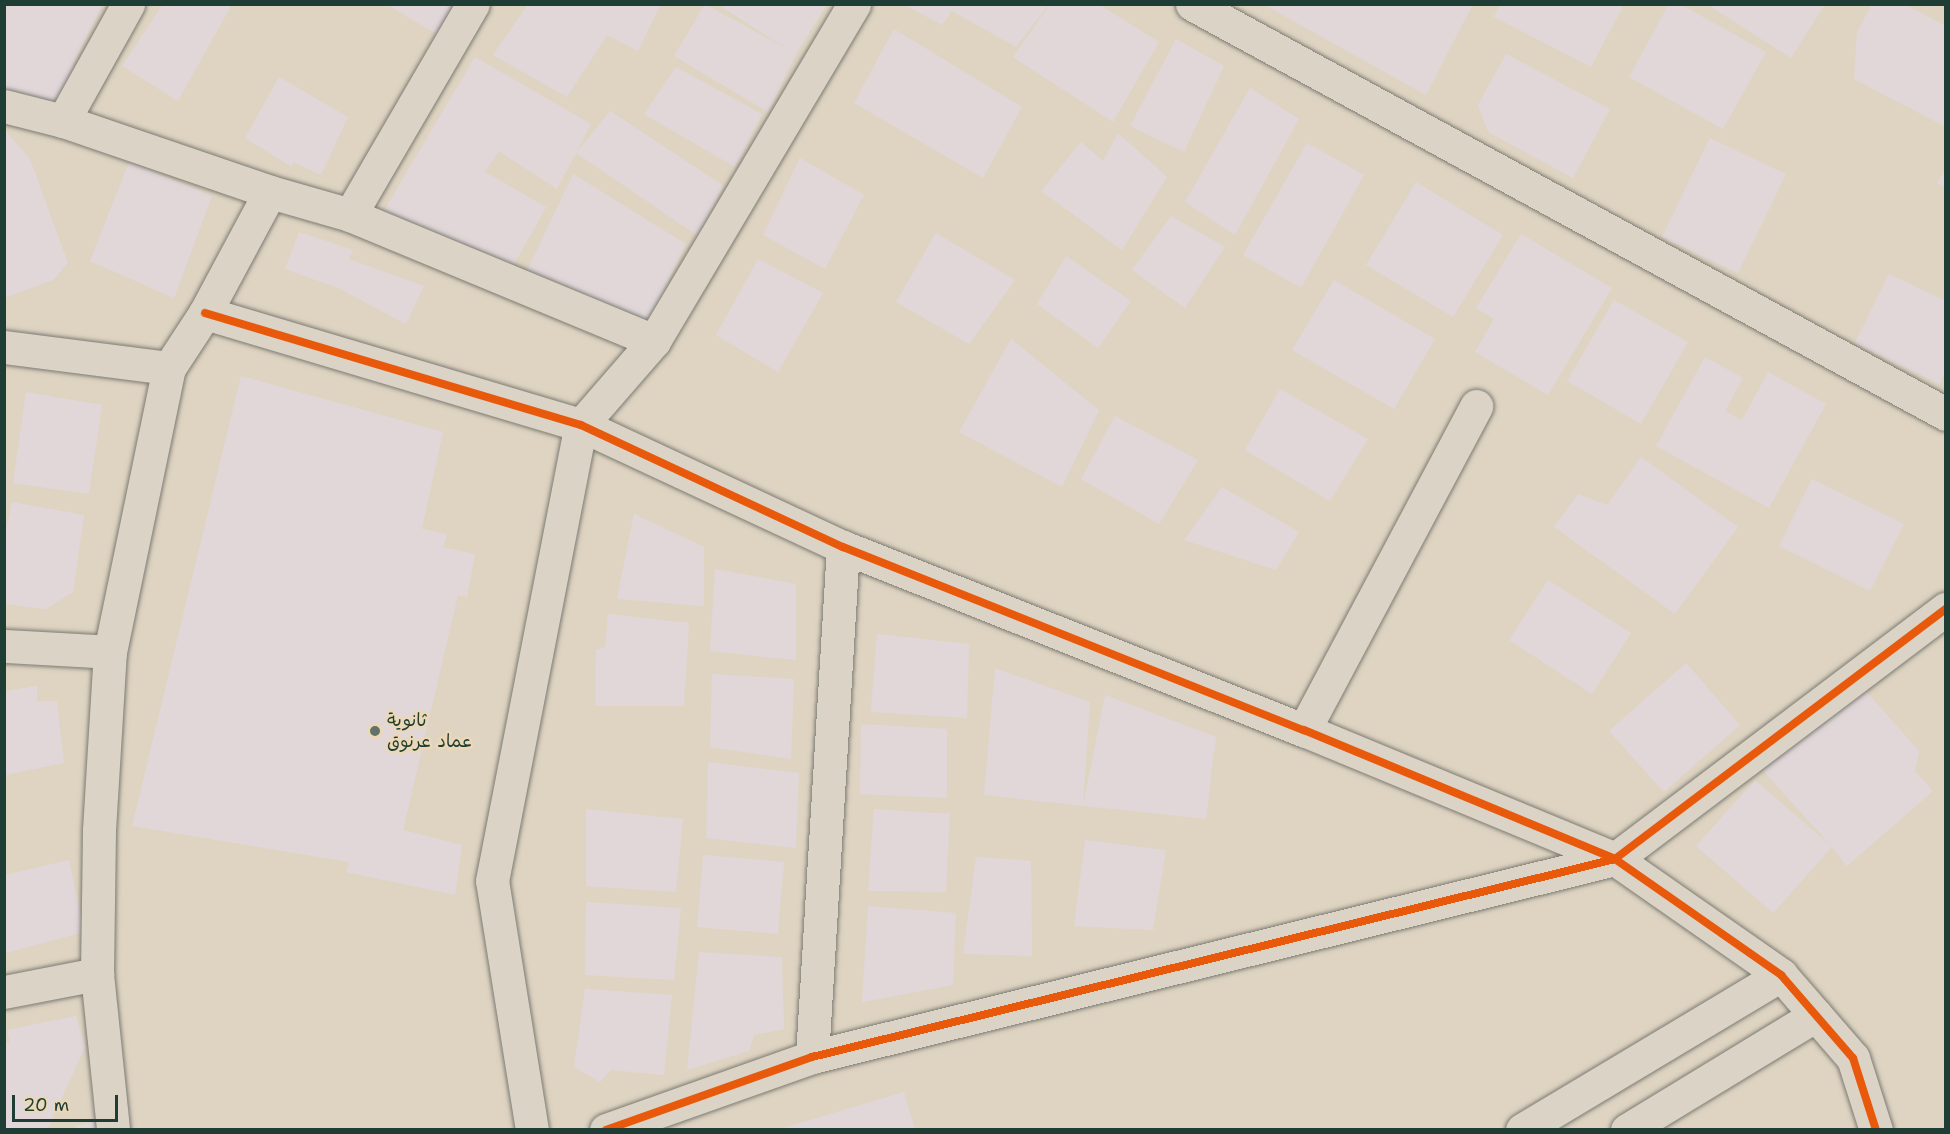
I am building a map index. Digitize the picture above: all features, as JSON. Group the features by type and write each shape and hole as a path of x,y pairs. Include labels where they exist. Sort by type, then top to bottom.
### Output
{"street":[{"path":"63,121 128,4"},
{"path":"350,215 473,4"},
{"path":"532,1130 492,881 581,425 654,341 854,4"},
{"path":"1192,4 1946,414"},
{"path":"4,106 63,121 270,192 350,215 654,341"},
{"path":"113,1130 97,974 99,830 110,652 169,368 205,313 270,192"},
{"path":"205,313 581,425 843,547 1304,730 1615,859 1781,975 1853,1058 1876,1130"},
{"path":"4,347 169,368"},
{"path":"1304,730 1476,406"},
{"path":"812,1057 843,547"},
{"path":"606,1130 812,1057 1615,859 1946,609"},
{"path":"4,646 110,652"},
{"path":"4,992 97,974"},
{"path":"1522,1130 1781,975"},
{"path":"1627,1130 1816,1015"}],"building":[{"path":"4,4 103,4 73,64 80,75 60,115 4,96"},
{"path":"163,4 232,4 178,101 122,66"},
{"path":"386,4 453,4 438,35"},
{"path":"528,4 661,4 638,51 607,35 567,97 493,55"},
{"path":"705,4 789,50 717,4 827,4 796,54 768,112 674,56"},
{"path":"903,4 1049,4 1016,47 952,11 942,25"},
{"path":"1050,4 1098,4 1159,42 1113,122 1013,57"},
{"path":"1263,4 1473,4 1426,95"},
{"path":"1500,4 1620,4 1623,6 1591,67 1494,17"},
{"path":"1669,4 1680,4 1766,52 1723,129 1629,77"},
{"path":"1707,4 1825,4 1791,58"},
{"path":"1872,4 1904,4 1946,26 1946,127 1854,79 1857,32"},
{"path":"894,29 1022,107 983,178 854,103"},
{"path":"1176,39 1224,66 1184,152 1130,126"},
{"path":"1506,54 1610,109 1573,178 1488,132 1478,105"},
{"path":"475,57 591,124 557,189 499,151 485,172 546,207 512,268 382,214"},
{"path":"676,67 762,114 735,167 644,114"},
{"path":"279,77 348,117 321,175 293,162 292,167 245,138"},
{"path":"1250,88 1299,119 1235,235 1185,202"},
{"path":"610,111 724,186 698,236 576,153"},
{"path":"4,129 30,159 68,263 53,280 4,298"},
{"path":"1118,133 1167,177 1122,250 1041,191 1081,142 1103,161"},
{"path":"1710,138 1786,174 1738,273 1662,237"},
{"path":"1307,143 1364,175 1301,288 1243,255"},
{"path":"800,158 864,195 825,269 763,235"},
{"path":"129,162 212,196 174,298 90,261"},
{"path":"1946,168 1946,188 1937,183"},
{"path":"573,174 686,244 647,326 523,279"},
{"path":"1416,182 1503,235 1453,317 1366,265"},
{"path":"1171,216 1225,247 1185,308 1132,270"},
{"path":"299,232 353,250 349,259 424,286 406,324 338,288 285,269"},
{"path":"936,233 1015,280 969,344 896,302"},
{"path":"1521,234 1612,288 1548,395 1475,352 1494,319 1476,308"},
{"path":"1066,256 1131,301 1098,348 1037,304"},
{"path":"758,259 823,293 778,372 716,335"},
{"path":"1889,274 1946,301 1946,371 1939,384 1855,343"},
{"path":"1334,280 1435,339 1394,409 1292,350"},
{"path":"1614,300 1688,342 1641,424 1567,381"},
{"path":"1011,339 1099,410 1062,487 959,432"},
{"path":"1705,357 1743,378 1725,411 1742,420 1768,372 1826,404 1769,508 1656,446"},
{"path":"241,376 443,432 422,529 447,534 443,547 475,554 467,597 458,595 403,830 462,845 455,895 346,872 349,862 132,826"},
{"path":"1280,389 1368,439 1330,501 1245,450"},
{"path":"26,392 102,405 89,494 13,483"},
{"path":"1115,416 1198,460 1159,524 1081,479"},
{"path":"1641,457 1738,527 1675,614 1554,527 1578,494 1607,505"},
{"path":"1812,479 1904,524 1870,591 1779,546"},
{"path":"1222,487 1299,532 1276,570 1184,540"},
{"path":"12,502 84,515 73,592 46,609 4,604 4,542"},
{"path":"634,514 704,547 704,606 617,599"},
{"path":"715,569 796,584 796,660 710,651"},
{"path":"1548,580 1631,633 1592,694 1509,640"},
{"path":"608,614 689,623 684,706 595,706 596,650 605,647"},
{"path":"877,634 969,644 967,718 871,712"},
{"path":"1686,663 1740,725 1664,792 1609,731"},
{"path":"995,668 1090,702 1083,806 984,795"},
{"path":"712,674 794,679 791,759 710,747"},
{"path":"1858,682 1919,751 1915,771 1933,791 1847,866 1761,768"},
{"path":"37,686 37,701 57,701 64,763 5,775 5,691"},
{"path":"1105,695 1216,737 1206,819 1083,806"},
{"path":"861,724 947,729 947,798 860,794"},
{"path":"708,762 799,773 796,848 706,838"},
{"path":"1755,780 1832,847 1773,913 1696,846"},
{"path":"586,809 683,819 676,892 586,886"},
{"path":"874,809 950,814 946,892 868,891"},
{"path":"1085,840 1166,850 1153,930 1074,926"},
{"path":"703,855 784,862 778,934 697,927"},
{"path":"976,857 1031,861 1032,956 963,954"},
{"path":"69,860 84,932 5,953 5,875"},
{"path":"586,902 681,908 674,980 585,975"},
{"path":"868,906 956,913 953,985 862,1002"},
{"path":"699,952 782,957 784,1029 754,1035 749,1051 687,1070"},
{"path":"585,989 672,995 664,1075 611,1070 600,1082 574,1067"},
{"path":"76,1016 85,1047 47,1130 4,1130 4,1043 10,1042 7,1030"},
{"path":"904,1092 915,1130 780,1130 780,1129"},
{"path":"100,1121 101,1130 75,1130 75,1126"}],"cycle path":[{"path":"205,313 581,425 843,547 1304,730 1615,859 1781,975 1853,1058 1876,1130"},
{"path":"606,1130 812,1057 1615,859 1946,609"}],"place":[{"name":"ثانوية عماد عرنوق","path":"375,731"}]}
